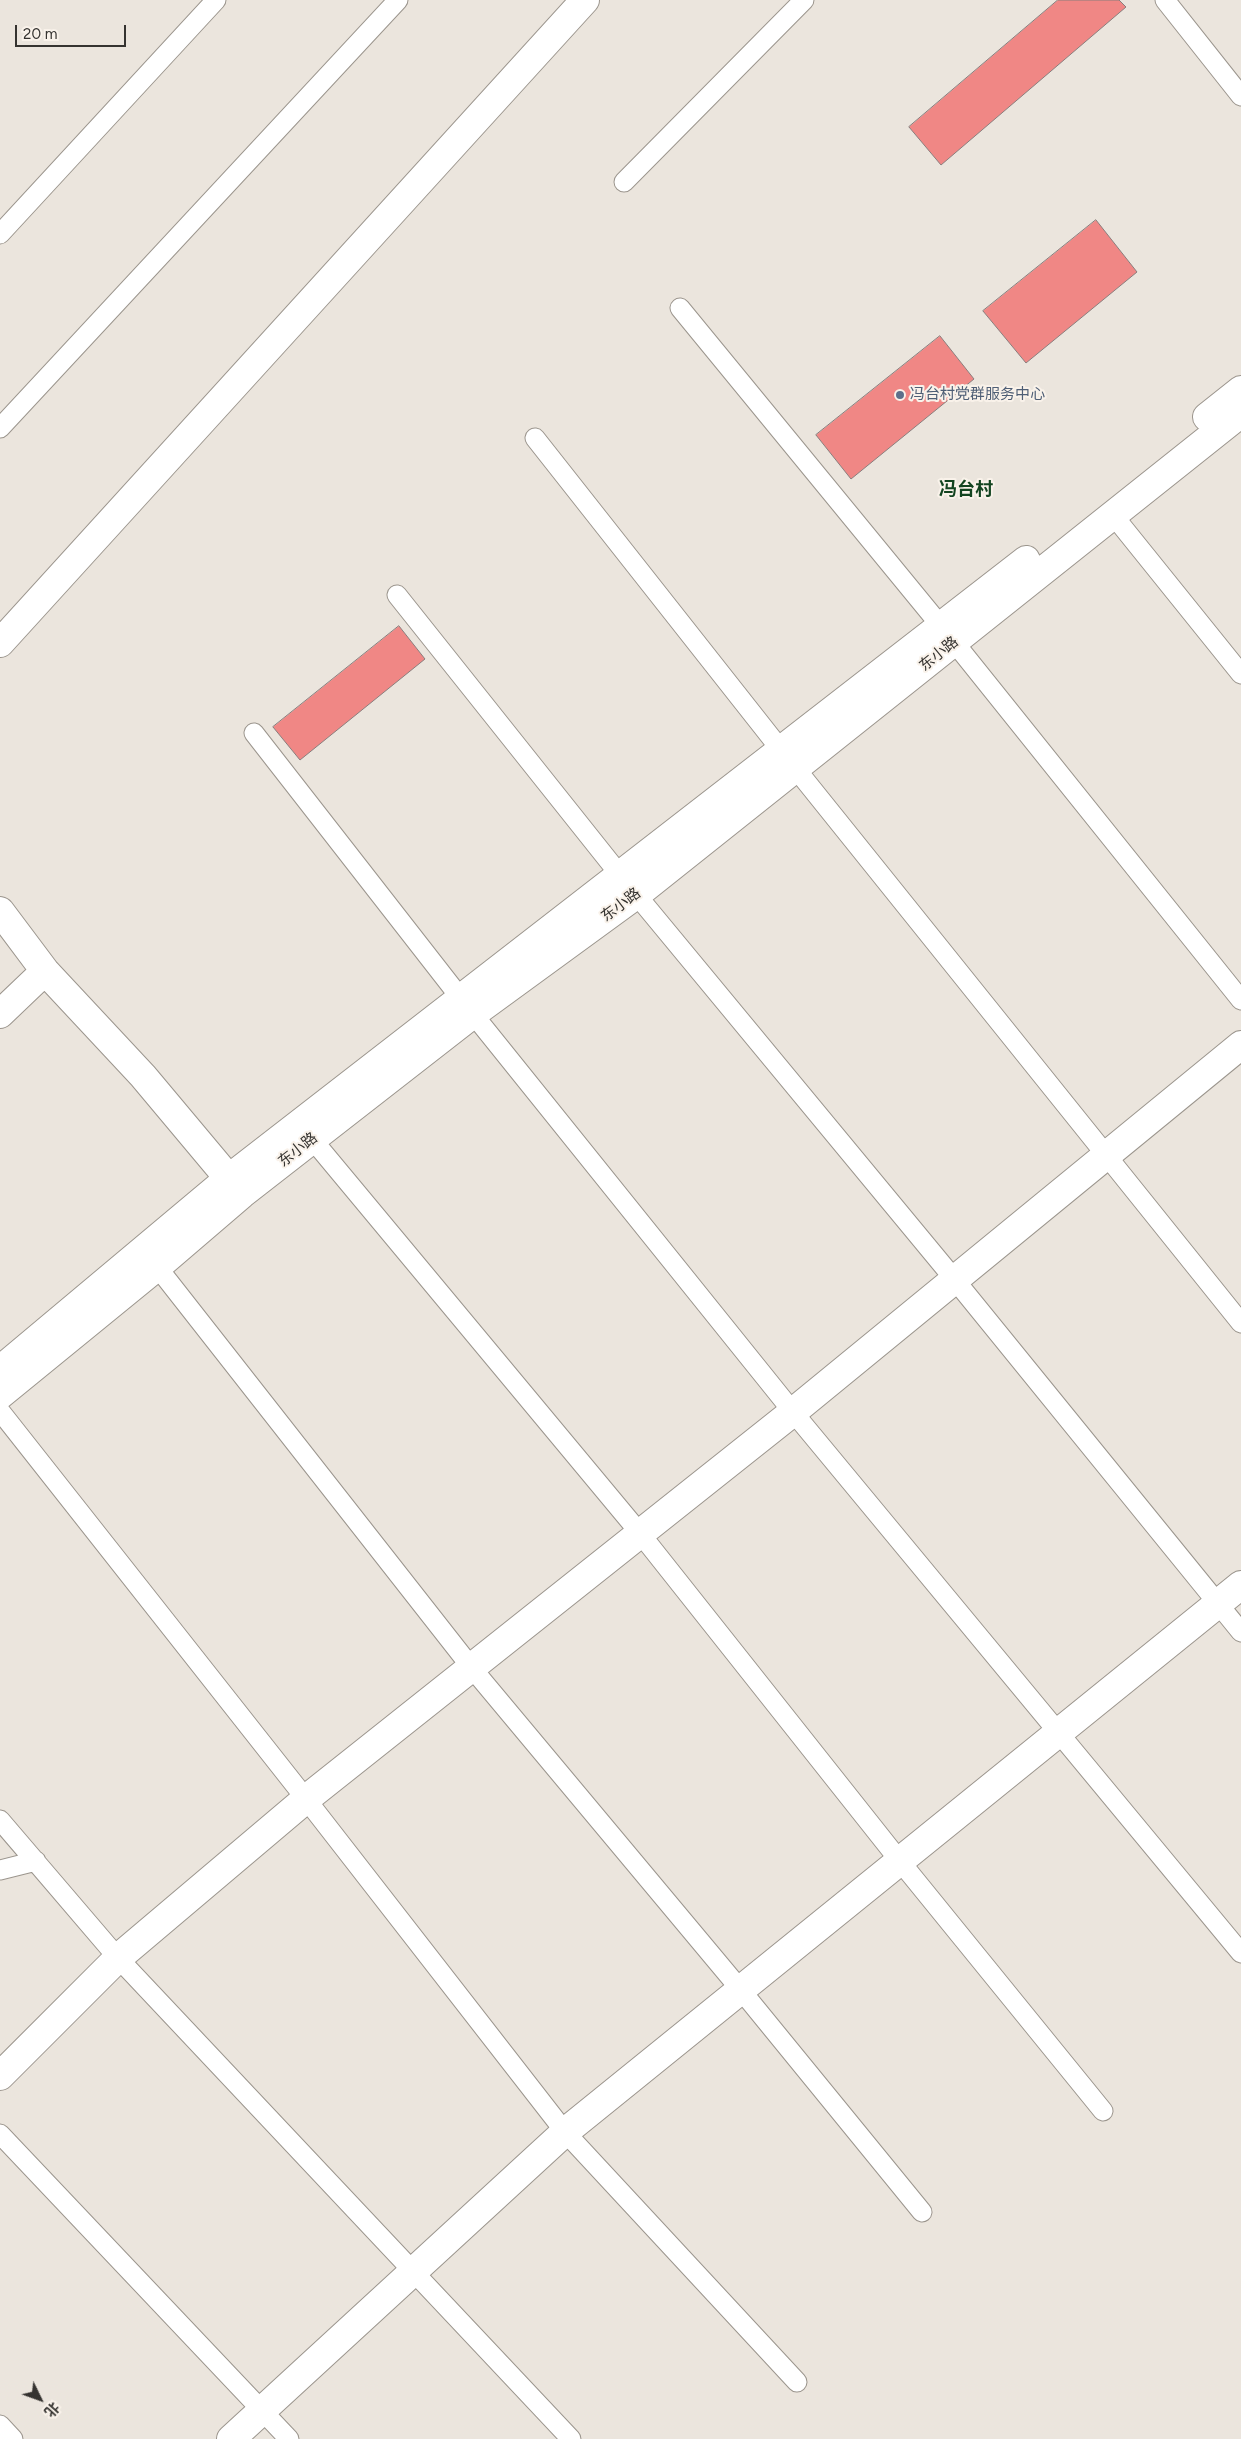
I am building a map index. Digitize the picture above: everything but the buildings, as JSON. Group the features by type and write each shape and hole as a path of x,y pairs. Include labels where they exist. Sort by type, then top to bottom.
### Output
{"street":[{"path":"0,643 586,0"},
{"name":"东小路","path":"1,1391 151,1258 235,1187 467,1006 628,885 948,634 1241,390"},
{"name":"东小路","path":"948,634 1113,515 1241,413"},
{"path":"0,911 45,971 143,1076 235,1187"},
{"path":"0,1014 45,971"},
{"name":"东小路","path":"235,1187 312,1139 467,1006"},
{"path":"0,2076 118,1958 306,1799 793,1412 1106,1158 1241,1045"},
{"path":"231,2439 565,2132 1241,1585"}],"lane":[{"path":"0,234 216,0"},
{"path":"0,428 398,0"},
{"path":"624,182 804,0"},
{"path":"1165,0 1241,96"},
{"path":"680,308 948,634 1241,1000"},
{"path":"535,438 788,760 1106,1158 1241,1323"},
{"path":"1113,515 1241,674"},
{"path":"397,595 628,885 955,1280 1241,1632"},
{"path":"254,733 467,1006 793,1412 1241,1953"},
{"path":"312,1139 640,1532 900,1860 1103,2111"},
{"path":"151,1258 471,1667 740,1989 922,2212"},
{"path":"1,1391 306,1799 565,2132 797,2382"},
{"path":"0,1820 118,1958 570,2439"},
{"path":"0,1870 36,1861"},
{"path":"0,2134 289,2439"},
{"path":"0,2425 13,2439"}],"place":[{"name":"冯台村党群服务中心","path":"900,395"}],"district":[{"name":"冯台村","path":"966,490"}]}
